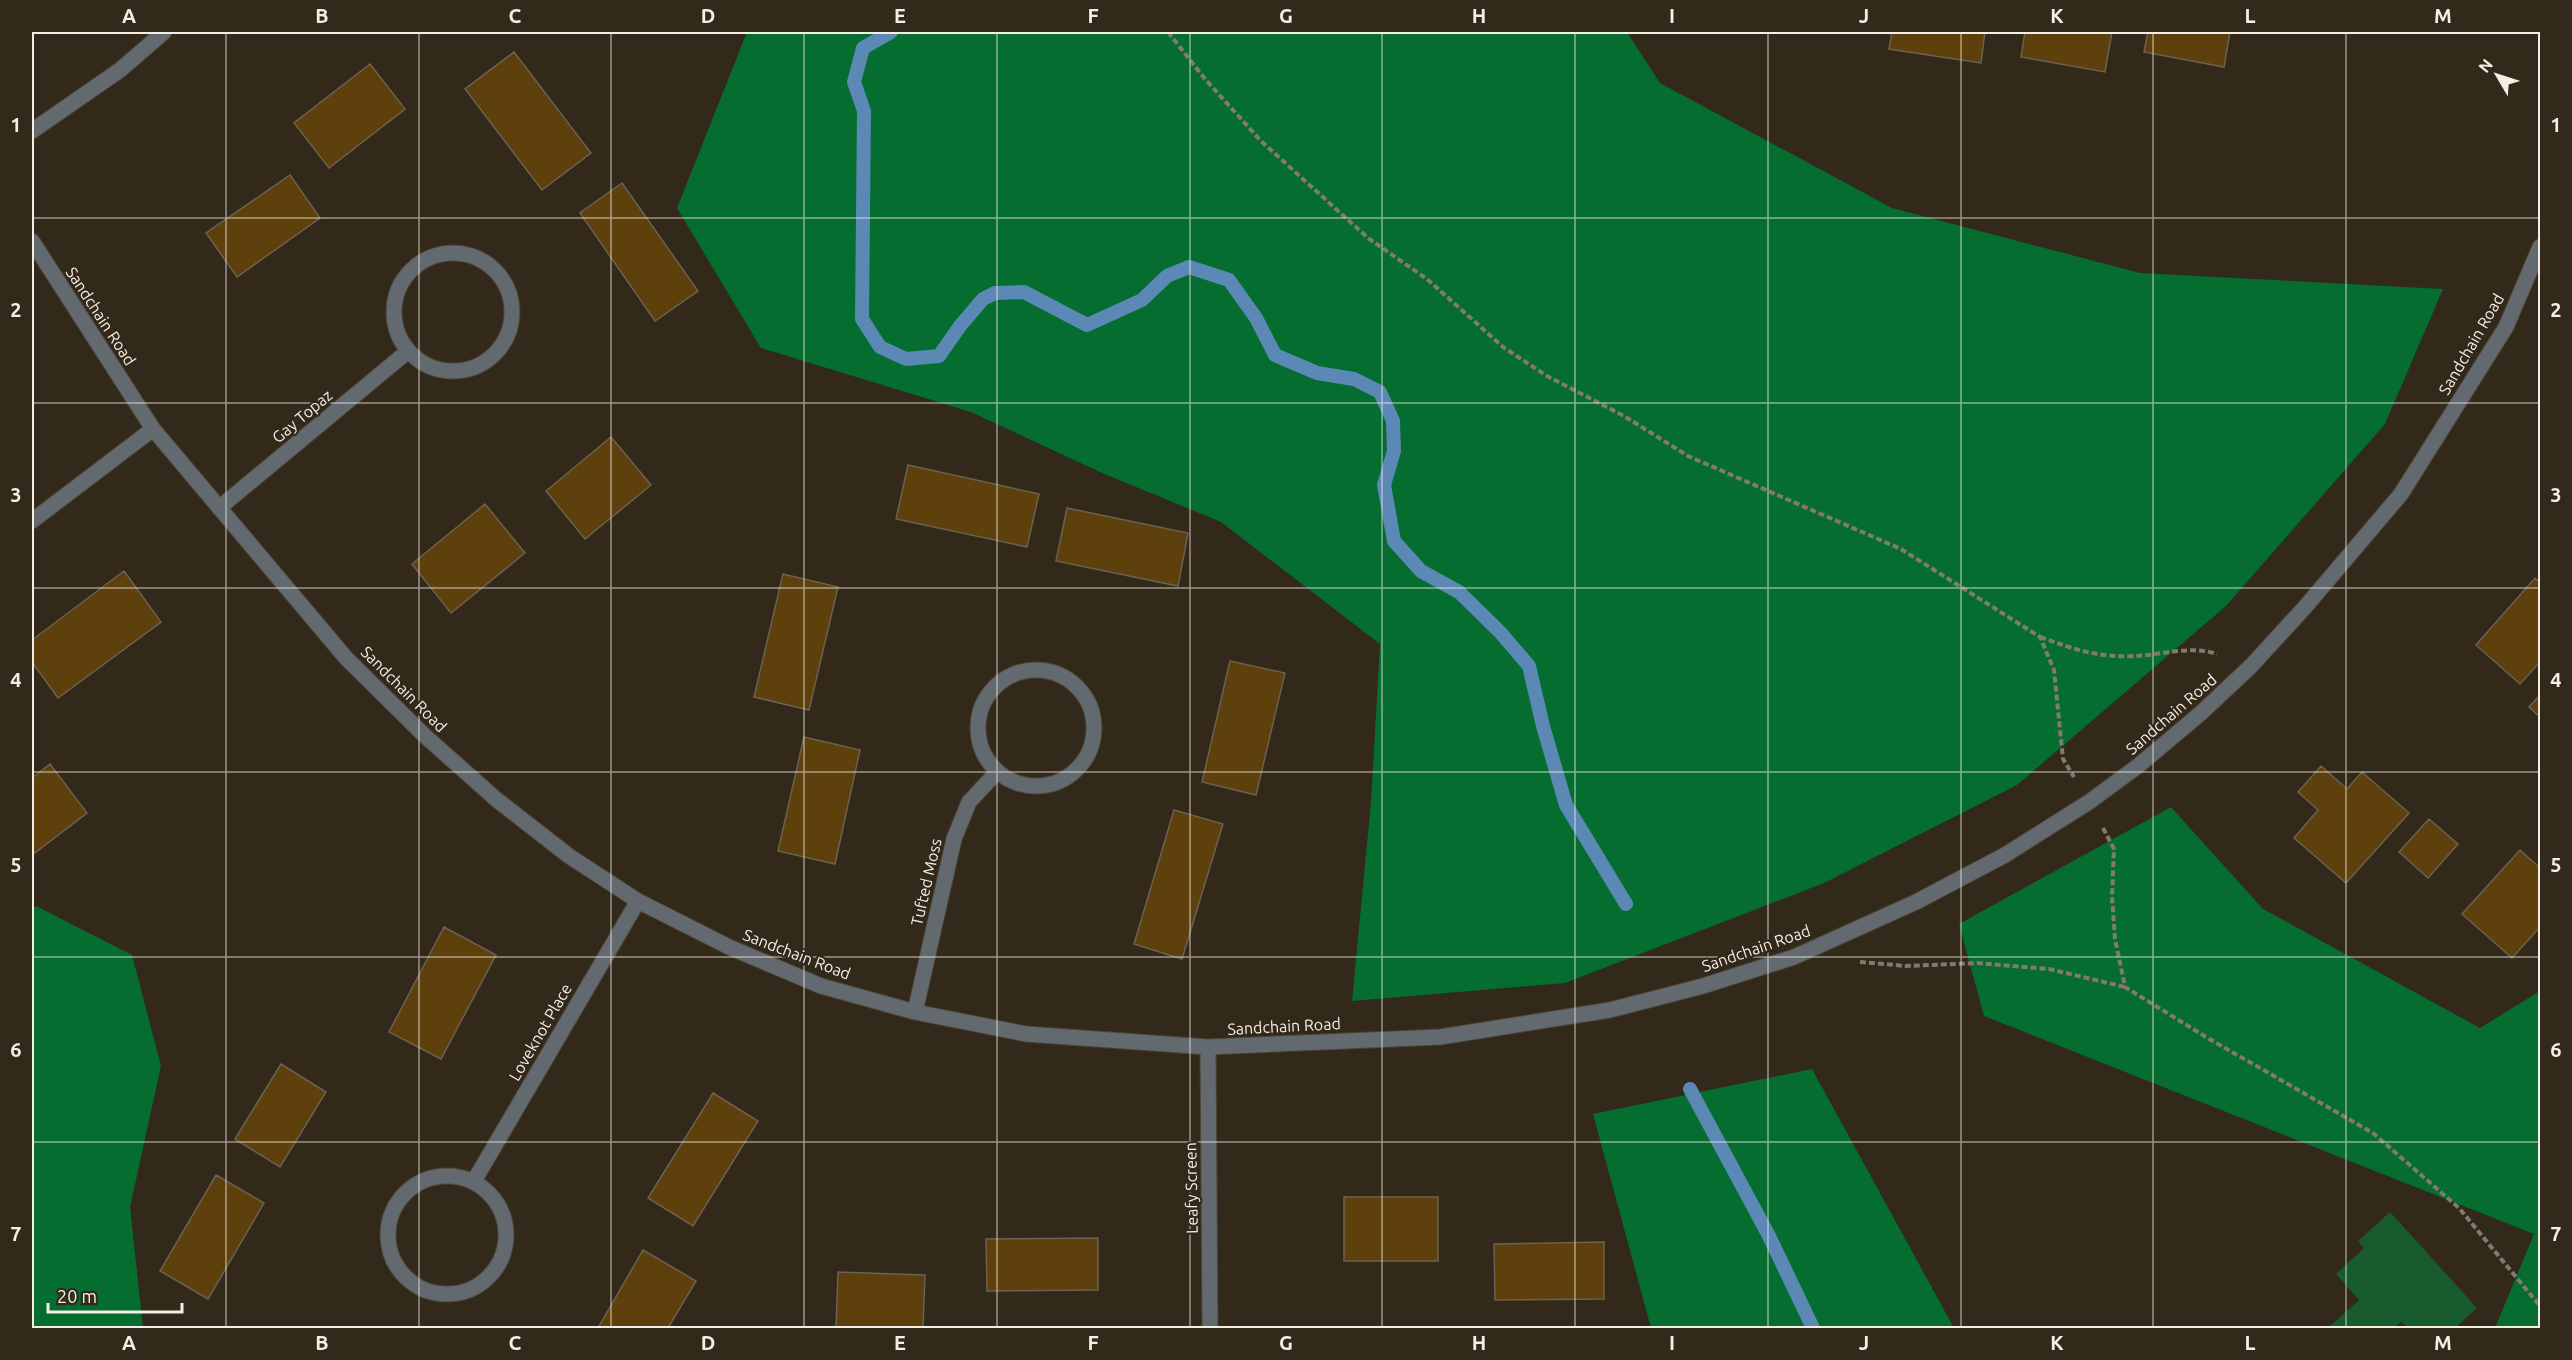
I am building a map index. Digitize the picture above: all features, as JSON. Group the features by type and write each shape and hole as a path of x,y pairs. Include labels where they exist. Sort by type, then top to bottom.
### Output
{"street":[{"path":"32,131 120,70 164,32"},
{"name":"Sandchain Road","path":"32,241 153,429 346,658 425,736 497,800 560,849 638,901 729,947 821,986 915,1012 1026,1034 1208,1047 1440,1037 1610,1010 1703,986 1794,957 1916,902 2005,855 2089,802 2156,751 2251,666 2401,494 2505,327 2541,247"},
{"path":"464,253 485,261 502,278 512,300 512,323 504,346 479,367 455,373 430,368 407,352 396,330 393,311 398,289 414,267 438,254 464,253"},
{"name":"Gay Topaz","path":"219,508 407,352"},
{"path":"32,521 153,429"},
{"path":"1044,670 1065,677 1081,690 1092,712 1094,731 1089,752 1072,773 1058,782 1037,787 1017,783 997,772 981,750 977,723 983,702 1001,681 1020,671 1044,670"},
{"name":"Tufted Moss","path":"915,1012 954,839 969,802 997,772"},
{"name":"Loveknot Place","path":"474,1181 638,901"},
{"name":"Leafy Screen","path":"1208,1047 1210,1329"},
{"path":"448,1175 474,1181 492,1196 501,1211 507,1232 505,1248 494,1271 478,1286 456,1294 439,1295 419,1289 402,1276 390,1257 387,1233 390,1214 402,1194 422,1180 448,1175"}],"path":[{"path":"1168,32 1205,79 1261,141 1368,238 1427,279 1503,347 1547,376 1624,416 1688,456 1901,549 2040,637 2082,653 2132,656 2203,650 2251,666"},
{"path":"2040,637 2054,670 2062,759 2089,802 2114,849 2112,897 2114,928 2125,987"},
{"path":"1850,962 1906,966 1978,963 2049,969 2125,987 2206,1037 2373,1133 2459,1208 2541,1306"}],"green space":[{"path":"747,32 1627,32 1660,83 1892,208 2140,273 2443,289 2385,424 2226,606 2017,785 1824,883 1565,983 1352,1001 1371,802 1380,644 1221,522 1100,472 971,412 761,348 677,208"},
{"path":"2171,807 2263,909 2480,1028 2540,991 2540,1328 2495,1328 2534,1234 1984,1016 1959,924"},
{"path":"36,906 132,955 161,1066 130,1207 143,1328 32,1328 32,909"},
{"path":"1812,1069 1954,1328 1651,1328 1593,1114"},
{"path":"2390,1212 2477,1308 2455,1328 2408,1328 2401,1322 2393,1328 2328,1328 2359,1300 2336,1274 2364,1248 2358,1241"}],"building":[{"path":"1892,32 1985,32 1981,63 1889,49"},
{"path":"2025,32 2112,32 2105,72 2021,57"},
{"path":"2148,32 2230,32 2224,67 2144,52"},
{"path":"514,52 591,153 542,190 465,89"},
{"path":"370,64 405,109 329,168 294,123"},
{"path":"290,175 320,218 237,277 206,233"},
{"path":"622,183 698,291 655,321 580,213"},
{"path":"611,437 651,485 585,539 546,491"},
{"path":"908,465 1039,494 1027,547 896,519"},
{"path":"485,504 525,553 451,613 412,564"},
{"path":"1067,508 1188,533 1178,586 1056,561"},
{"path":"124,571 161,622 58,698 32,662 32,640"},
{"path":"783,574 838,587 809,710 754,697"},
{"path":"2535,578 2540,583 2540,662 2520,684 2476,645"},
{"path":"1230,661 1285,673 1256,795 1202,782"},
{"path":"2540,695 2540,717 2529,707"},
{"path":"804,737 860,750 835,864 778,851"},
{"path":"50,764 87,813 32,855 32,778"},
{"path":"2321,766 2347,789 2362,772 2409,813 2346,883 2294,838 2318,810 2298,792"},
{"path":"1174,810 1223,824 1182,959 1134,944"},
{"path":"2429,819 2458,844 2428,878 2399,852"},
{"path":"2520,850 2540,868 2540,927 2512,958 2462,914"},
{"path":"444,927 496,955 441,1059 389,1032"},
{"path":"281,1064 326,1092 280,1167 235,1139"},
{"path":"713,1093 758,1121 693,1226 648,1198"},
{"path":"216,1175 264,1203 208,1299 160,1271"},
{"path":"1344,1197 1438,1197 1438,1261 1344,1261"},
{"path":"1098,1238 1098,1290 987,1291 986,1239"},
{"path":"1604,1242 1604,1299 1495,1300 1494,1244"},
{"path":"643,1250 696,1281 668,1328 598,1328"},
{"path":"838,1272 925,1275 923,1328 836,1328"}],"waterway":[{"path":"891,32 863,48 854,82 864,111 862,319 880,347 906,359 939,356 983,299 995,293 1024,292 1087,325 1142,300 1167,276 1189,267 1229,280 1256,318 1275,355 1317,373 1354,379 1380,392 1393,421 1394,451 1384,485 1394,541 1421,571 1459,592 1500,632 1529,666 1543,726 1566,805 1626,904"},
{"path":"1690,1089 1769,1236 1813,1328"}]}
